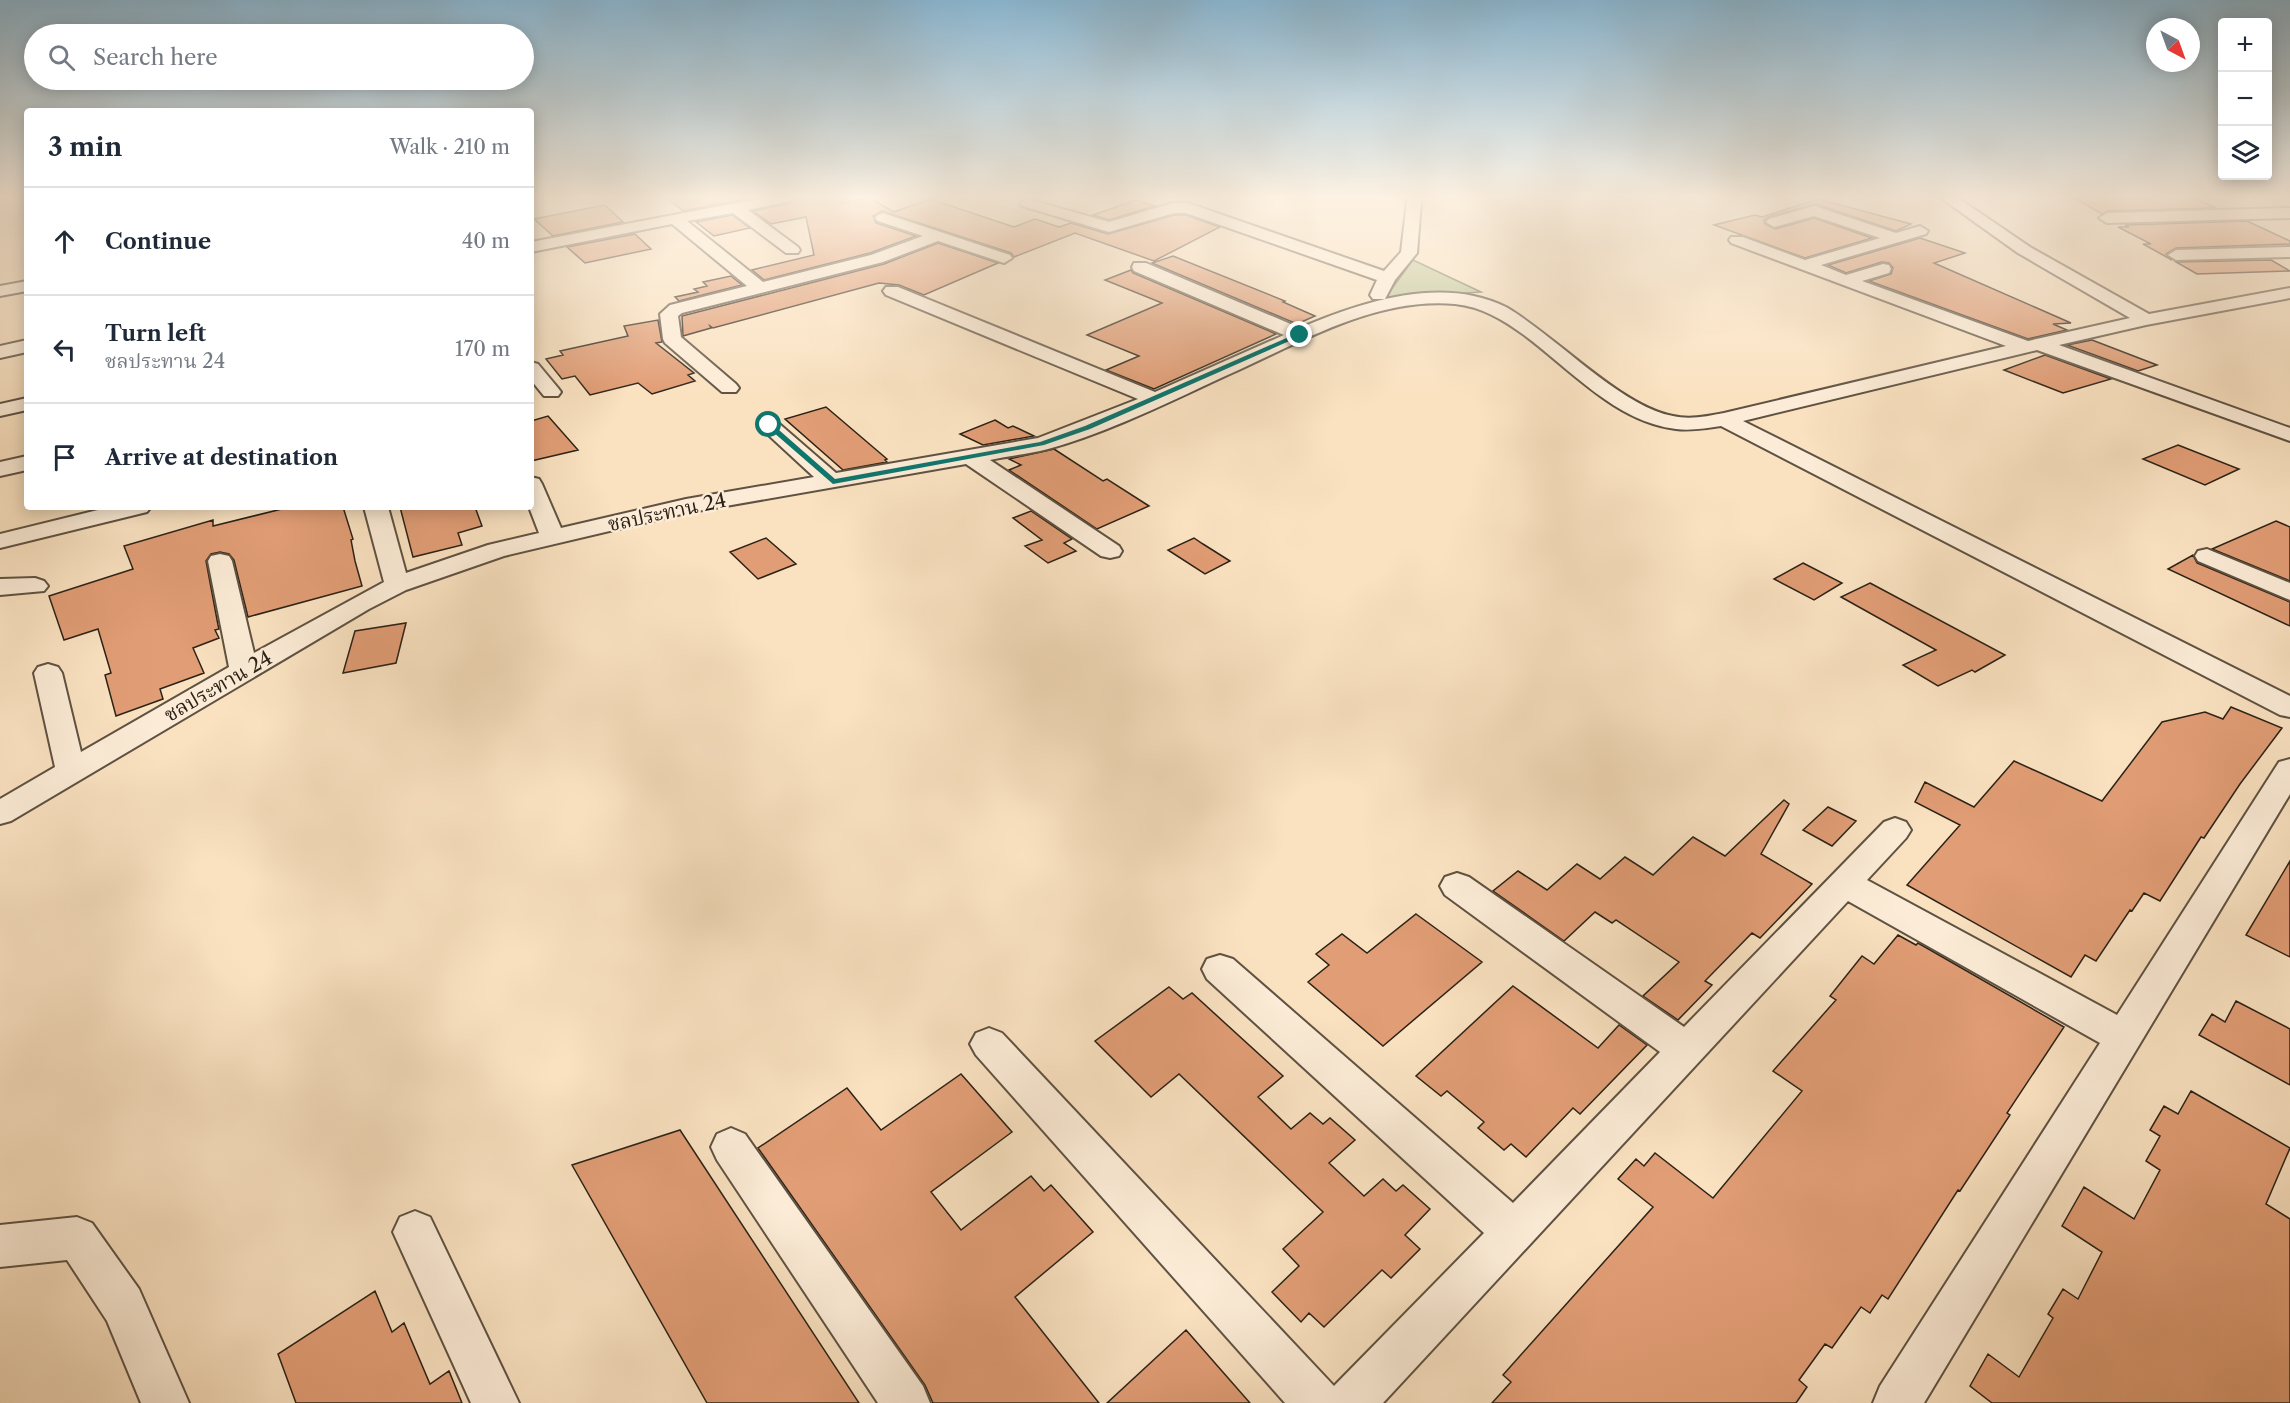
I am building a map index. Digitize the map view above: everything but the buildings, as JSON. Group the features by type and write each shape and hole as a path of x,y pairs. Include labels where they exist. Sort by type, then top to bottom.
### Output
{"street":[{"path":"729,263 758,287"},
{"path":"729,388 672,339 669,314 690,304 859,263"},
{"path":"1346,263 1387,278"},
{"path":"1372,307 1387,278 1400,263"},
{"path":"1800,263 2290,435"},
{"path":"1804,265 1809,263"},
{"path":"2047,263 2146,321"},
{"path":"1140,267 1300,335"},
{"path":"1846,280 1884,269"},
{"path":"0,291 24,287"},
{"path":"892,291 1155,399"},
{"name":"ชลประทาน 24","path":"0,813 244,670 397,585 497,550 686,506 1042,444 1088,428 1344,316 1372,307 1443,300 1487,306 1512,318 1623,400 1649,416 1673,423 1691,424 1724,419 2146,321 2290,293"},
{"path":"0,352 24,347"},
{"path":"534,372 551,392"},
{"path":"0,410 24,405"},
{"path":"1724,419 2287,705"},
{"path":"769,425 833,482"},
{"path":"971,457 1110,551"},
{"path":"0,469 24,464"},
{"path":"534,491 553,537"},
{"path":"0,541 127,510"},
{"path":"377,510 397,585"},
{"path":"2208,556 2290,592"},
{"path":"220,561 244,670"},
{"path":"0,587 35,586"},
{"path":"48,673 71,772"},
{"path":"1897,1403 2290,769"},
{"path":"1351,1403 1895,830"},
{"path":"1844,883 2125,1038"},
{"path":"1457,886 1686,1050"},
{"path":"1220,969 1513,1231"},
{"path":"989,1044 1317,1403"},
{"path":"731,1147 906,1403"},
{"path":"415,1232 495,1403"},
{"path":"0,1246 77,1238 123,1305 165,1403"}],"green space":[{"path":"1410,263 1420,263 1481,292 1384,299"}],"route":[{"path":"769,425 833,482 1042,444 1088,428 1300,335"}]}
